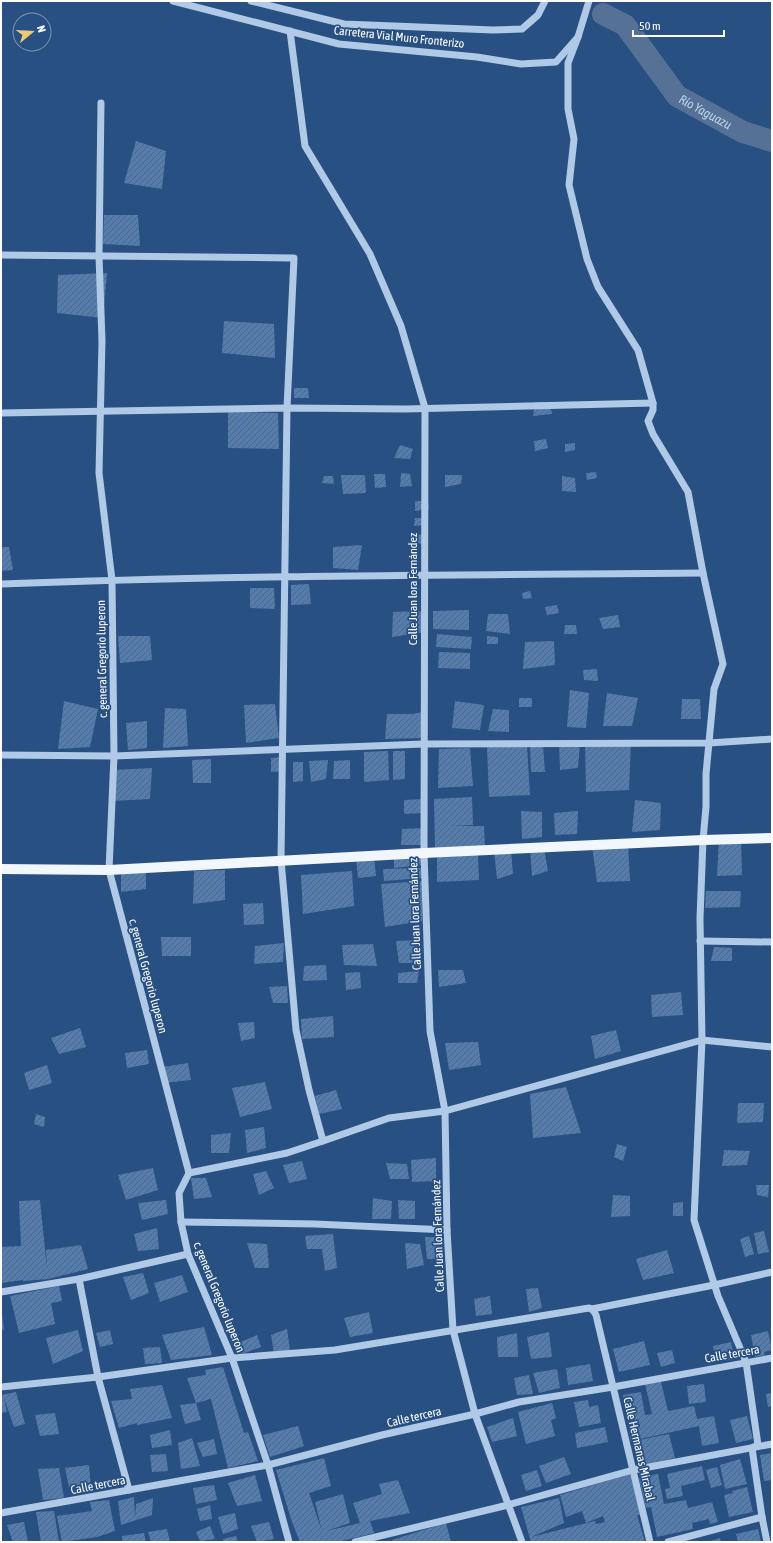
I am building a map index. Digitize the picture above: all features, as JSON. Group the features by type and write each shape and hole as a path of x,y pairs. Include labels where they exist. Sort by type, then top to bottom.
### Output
{"main road":[{"path":"1,869 108,870 424,853 772,838"}],"street":[{"name":"Carretera Vial Muro Fronterizo","path":"173,1 339,44 477,57 521,64 556,62 578,38 589,1"},
{"name":"Carretera Vial Muro Fronterizo","path":"250,1 344,24 493,30 522,29 538,15 545,1"},
{"name":"Calle Juan lora Fernández","path":"290,31 305,146 370,254 400,326 425,408 424,853 430,1030 445,1111 447,1230 453,1330 475,1414 522,1542"},
{"path":"578,38 568,62 568,109 574,139 569,185 587,259 598,287 638,350 653,403 653,410 648,421 653,434 688,492 703,573 723,664 714,689 706,774 700,941 702,1040 694,1220 714,1285 746,1362 758,1445 752,1448"},
{"name":"c. general Gregorio luperon","path":"101,103 99,256 102,341 99,473 112,580 114,756 108,870 189,1173 179,1193 181,1222 188,1254 232,1358 268,1465 289,1542"},
{"path":"1,255 294,258 287,408 281,860 296,1030 309,1090 323,1141"},
{"path":"1,413 287,408 425,408 653,403"},
{"path":"1,584 112,580 284,577 703,573"},
{"path":"1,755 114,756 424,744 709,743 772,739"},
{"path":"700,941 772,942"},
{"path":"189,1173 287,1153 389,1118 445,1111 702,1040 772,1047"},
{"path":"181,1222 315,1224 447,1230"},
{"path":"1,1292 79,1279 188,1254"},
{"path":"1,1387 98,1378 232,1358 335,1350 589,1308 592,1309 772,1272"},
{"path":"79,1279 98,1378 129,1490"},
{"name":"Calle Hermanas Mirabal","path":"592,1309 596,1315 650,1542"},
{"name":"Calle tercera","path":"1,1513 268,1465 518,1402 613,1387 772,1358"},
{"path":"355,1542 508,1505 633,1470 772,1444"},
{"path":"752,1448 767,1542"},
{"path":"668,1542 762,1517"}],"building":[{"path":"136,141 166,151 162,189 124,183"},
{"path":"104,215 138,215 140,246 103,244"},
{"path":"107,273 103,318 57,313 58,275"},
{"path":"224,321 274,324 275,358 222,353"},
{"path":"294,388 308,388 309,398 294,398"},
{"path":"535,402 550,403 552,414 533,416"},
{"path":"228,412 278,413 279,449 228,448"},
{"path":"546,439 548,448 535,451 534,441"},
{"path":"575,443 575,450 565,452 565,444"},
{"path":"400,445 413,449 410,459 394,458"},
{"path":"596,472 597,478 587,480 586,473"},
{"path":"401,473 410,474 412,486 400,487"},
{"path":"374,474 385,474 386,487 375,488"},
{"path":"341,475 365,475 366,493 343,494"},
{"path":"445,475 462,475 461,484 445,487"},
{"path":"324,476 333,476 334,484 322,483"},
{"path":"562,476 575,478 576,492 562,491"},
{"path":"415,501 428,501 429,509 415,511"},
{"path":"415,518 425,518 424,525 414,526"},
{"path":"413,533 423,535 423,544 411,542"},
{"path":"362,545 358,570 333,568 333,547"},
{"path":"1,547 9,547 13,570 1,571"},
{"path":"309,584 311,604 291,605 291,585"},
{"path":"250,588 274,588 275,609 250,608"},
{"path":"530,591 532,598 523,599 522,593"},
{"path":"557,605 559,613 547,615 545,607"},
{"path":"469,610 469,630 433,629 433,611"},
{"path":"424,611 425,632 392,637 393,612"},
{"path":"488,614 508,614 510,634 486,631"},
{"path":"618,615 620,627 603,629 599,618"},
{"path":"565,625 576,625 577,634 564,634"},
{"path":"437,634 472,637 471,649 436,647"},
{"path":"118,636 150,636 152,660 120,663"},
{"path":"487,636 498,637 498,644 487,644"},
{"path":"554,641 555,665 523,669 525,642"},
{"path":"439,652 470,653 470,669 438,668"},
{"path":"597,669 598,681 584,680 583,670"},
{"path":"570,690 589,693 586,728 567,727"},
{"path":"607,693 638,698 632,726 603,726"},
{"path":"519,698 532,698 532,707 519,707"},
{"path":"682,699 700,699 701,719 681,719"},
{"path":"64,701 98,709 90,747 58,749"},
{"path":"455,701 484,705 480,730 452,728"},
{"path":"275,704 279,738 246,743 244,705"},
{"path":"165,708 186,709 188,746 163,748"},
{"path":"493,709 509,710 509,732 488,731"},
{"path":"423,712 423,738 385,739 387,714 412,714"},
{"path":"147,721 147,748 128,750 126,723"},
{"path":"631,741 629,790 586,792 585,743"},
{"path":"580,743 578,768 560,770 559,744"},
{"path":"527,745 530,795 489,797 487,747"},
{"path":"530,745 543,745 545,772 531,772"},
{"path":"470,748 473,786 438,788 439,749"},
{"path":"388,751 389,780 364,782 364,752"},
{"path":"393,751 405,751 405,779 393,780"},
{"path":"284,757 284,771 271,772 271,758"},
{"path":"211,759 211,783 193,783 192,760"},
{"path":"328,760 326,779 311,782 309,761"},
{"path":"350,760 350,779 333,779 334,761"},
{"path":"293,762 303,762 303,781 293,782"},
{"path":"152,768 150,799 111,801 113,770"},
{"path":"472,797 473,825 451,826 484,826 485,846 435,849 434,799"},
{"path":"423,799 422,813 404,814 404,800"},
{"path":"635,800 661,803 660,830 632,832"},
{"path":"521,811 542,812 542,837 522,839"},
{"path":"578,811 577,834 555,835 554,813"},
{"path":"424,828 424,845 401,845 402,829"},
{"path":"719,839 741,840 742,875 717,876"},
{"path":"628,844 630,881 597,882 592,846"},
{"path":"544,848 548,871 532,876 530,849"},
{"path":"511,850 513,874 497,879 494,851"},
{"path":"422,854 422,865 394,868 394,855"},
{"path":"478,855 479,880 437,882 437,857"},
{"path":"374,856 376,876 358,878 356,858"},
{"path":"422,868 423,878 384,881 383,869"},
{"path":"225,870 225,900 193,904 194,871"},
{"path":"352,871 354,906 303,914 301,875"},
{"path":"146,872 146,889 121,892 121,874"},
{"path":"422,881 422,921 385,927 381,884"},
{"path":"706,891 741,891 740,907 705,908"},
{"path":"263,903 264,924 244,925 243,904"},
{"path":"161,937 191,937 191,956 162,956"},
{"path":"418,940 420,963 399,963 396,941"},
{"path":"284,943 283,962 254,964 255,946"},
{"path":"373,944 377,966 344,965 342,945"},
{"path":"714,947 732,948 732,961 711,961"},
{"path":"326,965 327,980 303,981 304,966"},
{"path":"438,970 463,970 466,983 439,987"},
{"path":"419,971 417,983 398,983 398,973"},
{"path":"360,972 361,988 346,990 345,973"},
{"path":"287,986 288,1003 273,1003 269,987"},
{"path":"681,992 683,1015 652,1017 651,995"},
{"path":"333,1016 334,1037 302,1039 301,1019"},
{"path":"254,1022 255,1038 241,1041 238,1023"},
{"path":"80,1028 86,1047 59,1054 51,1038"},
{"path":"616,1030 621,1051 595,1059 591,1036"},
{"path":"478,1042 481,1065 449,1070 445,1043"},
{"path":"147,1050 149,1064 127,1068 125,1053"},
{"path":"188,1063 191,1080 164,1083 163,1067"},
{"path":"47,1065 52,1083 29,1090 24,1073"},
{"path":"265,1082 272,1109 240,1117 232,1088"},
{"path":"566,1087 581,1133 533,1138 530,1094"},
{"path":"336,1090 342,1109 319,1114 315,1096"},
{"path":"738,1103 764,1103 763,1122 737,1123"},
{"path":"36,1114 45,1117 44,1127 34,1124"},
{"path":"264,1127 266,1148 247,1153 245,1130"},
{"path":"231,1133 229,1153 211,1153 211,1135"},
{"path":"617,1144 627,1147 623,1161 614,1157"},
{"path":"724,1150 750,1151 747,1165 722,1166"},
{"path":"436,1158 436,1181 412,1182 411,1160"},
{"path":"302,1161 307,1179 289,1183 283,1165"},
{"path":"386,1163 407,1164 409,1179 390,1179"},
{"path":"153,1168 158,1190 126,1200 118,1175"},
{"path":"266,1171 274,1188 259,1195 253,1174"},
{"path":"191,1178 206,1178 212,1197 194,1199"},
{"path":"756,1185 769,1185 768,1197 757,1195"},
{"path":"613,1195 630,1196 630,1216 611,1217"},
{"path":"373,1198 392,1201 391,1219 372,1219"},
{"path":"40,1200 47,1269 46,1250 81,1245 88,1269 48,1279 1,1283 1,1247 21,1246 19,1201"},
{"path":"166,1200 168,1214 142,1220 138,1203"},
{"path":"398,1200 415,1201 415,1219 399,1219"},
{"path":"683,1202 683,1216 673,1216 673,1203"},
{"path":"157,1228 159,1249 138,1251 134,1234"},
{"path":"764,1231 769,1252 758,1254 754,1233"},
{"path":"333,1234 337,1268 325,1271 322,1249 307,1249 305,1236"},
{"path":"749,1236 754,1254 745,1257 740,1239"},
{"path":"425,1237 440,1237 442,1259 427,1259"},
{"path":"247,1243 267,1244 269,1268 255,1268"},
{"path":"405,1243 420,1244 424,1265 407,1269"},
{"path":"667,1250 674,1273 643,1280 636,1259"},
{"path":"143,1273 149,1293 131,1300 123,1277"},
{"path":"182,1275 188,1292 160,1302 154,1283"},
{"path":"59,1286 62,1301 51,1303 55,1324 19,1333 10,1296"},
{"path":"538,1288 542,1308 529,1312 526,1289"},
{"path":"490,1296 492,1314 476,1316 474,1299"},
{"path":"1,1304 4,1330 1,1330"},
{"path":"369,1312 373,1333 350,1337 344,1318"},
{"path":"204,1327 212,1355 171,1360 162,1335"},
{"path":"287,1329 290,1350 274,1353 271,1335"},
{"path":"78,1330 83,1351 53,1364 46,1338"},
{"path":"110,1330 113,1344 100,1347 96,1333"},
{"path":"768,1331 772,1350 764,1352 765,1355 755,1357 751,1335"},
{"path":"549,1332 552,1357 531,1359 527,1337"},
{"path":"517,1333 518,1357 498,1357 497,1337"},
{"path":"257,1335 261,1347 242,1354 238,1343"},
{"path":"644,1341 650,1365 619,1372 613,1349"},
{"path":"731,1342 734,1359 716,1362 713,1346"},
{"path":"160,1347 162,1363 145,1364 143,1348"},
{"path":"672,1350 675,1363 661,1367 657,1353"},
{"path":"590,1364 593,1381 568,1385 566,1368"},
{"path":"223,1367 244,1433 248,1432 258,1461 228,1468 211,1399 196,1403 187,1378 206,1375 205,1370"},
{"path":"557,1369 560,1388 539,1393 533,1373"},
{"path":"529,1375 533,1394 517,1395 514,1378"},
{"path":"661,1382 668,1411 694,1406 697,1419 714,1416 719,1443 702,1446 699,1426 631,1441 623,1395 641,1392 645,1415 652,1414 645,1384"},
{"path":"704,1384 706,1402 689,1404 687,1386"},
{"path":"162,1385 172,1418 137,1425 137,1423 119,1428 111,1401 132,1399 130,1389"},
{"path":"16,1392 25,1424 14,1427 4,1398 7,1412 1,1413 1,1395"},
{"path":"772,1393 772,1406 768,1407 766,1394"},
{"path":"588,1400 589,1407 598,1405 601,1423 579,1427 574,1402"},
{"path":"196,1403 201,1420 185,1424 180,1405"},
{"path":"552,1403 556,1418 551,1420 555,1436 526,1444 518,1412"},
{"path":"55,1413 59,1434 40,1436 35,1415"},
{"path":"747,1416 753,1439 736,1443 730,1420"},
{"path":"513,1418 517,1436 492,1442 487,1427"},
{"path":"298,1426 304,1446 270,1457 263,1435"},
{"path":"605,1427 608,1442 577,1448 575,1433"},
{"path":"170,1430 172,1445 152,1448 150,1435"},
{"path":"669,1434 675,1458 639,1466 634,1441"},
{"path":"192,1438 200,1466 181,1469 178,1443"},
{"path":"214,1439 217,1454 203,1457 197,1443"},
{"path":"772,1453 772,1480 764,1481 760,1455"},
{"path":"166,1454 168,1471 152,1472 150,1455"},
{"path":"564,1457 571,1474 546,1483 539,1466"},
{"path":"324,1458 331,1486 309,1493 322,1531 315,1502 343,1494 350,1523 326,1531 360,1523 353,1503 382,1494 379,1484 398,1480 410,1513 370,1521 374,1533 338,1542 300,1542 292,1522 276,1470"},
{"path":"740,1459 747,1484 725,1489 720,1465"},
{"path":"89,1465 91,1488 69,1487 65,1468"},
{"path":"702,1466 705,1480 681,1486 683,1496 667,1499 665,1489 670,1488 667,1474"},
{"path":"717,1467 722,1485 711,1488 706,1470"},
{"path":"59,1468 64,1498 43,1500 38,1469"},
{"path":"537,1470 542,1486 526,1491 521,1475"},
{"path":"630,1474 641,1515 637,1515 645,1542 531,1542 521,1507 559,1498 564,1523 531,1537 595,1521 596,1524 605,1522 603,1516 586,1523 582,1511 566,1517 560,1495"},
{"path":"658,1474 664,1504 686,1500 688,1508 712,1502 718,1522 710,1524 709,1519 692,1523 693,1529 657,1537 651,1507 646,1508 639,1478"},
{"path":"255,1475 262,1501 237,1506 228,1483"},
{"path":"214,1485 217,1500 196,1504 193,1488"},
{"path":"747,1487 753,1512 729,1517 724,1495"},
{"path":"134,1497 135,1518 136,1504 153,1498 152,1515 121,1525 118,1501"},
{"path":"109,1500 115,1531 97,1537 62,1542 57,1516 92,1511 90,1502"},
{"path":"210,1505 212,1519 200,1521 197,1509"},
{"path":"54,1511 59,1542 41,1542 36,1512"},
{"path":"235,1513 238,1529 223,1534 218,1517"},
{"path":"24,1522 28,1542 13,1542 7,1525"},
{"path":"269,1522 274,1539 257,1542 251,1526"},
{"path":"446,1523 451,1542 393,1542 392,1540"},
{"path":"210,1526 215,1539 200,1541 196,1532"},
{"path":"167,1529 170,1542 151,1542 148,1532"},
{"path":"758,1529 761,1542 738,1542 736,1534"},
{"path":"144,1533 146,1542 122,1542 122,1536"},
{"path":"236,1536 238,1542 223,1542 223,1539"},
{"path":"720,1538 721,1542 707,1542"}],"waterway":[{"name":"Río Yaguazu","path":"603,14 625,25 677,96 743,132 772,141"}]}
